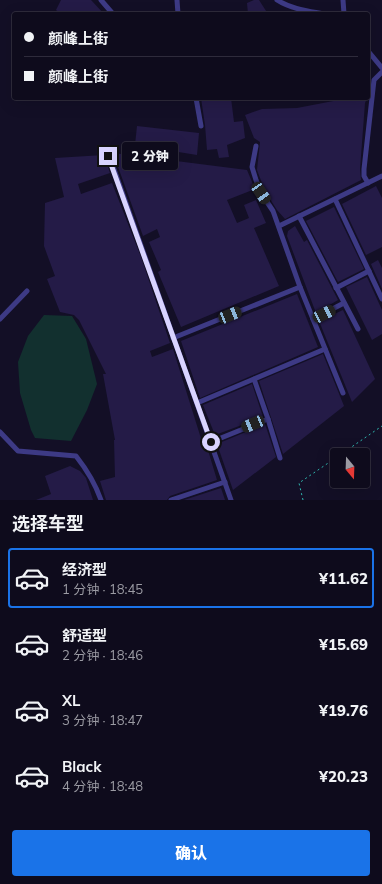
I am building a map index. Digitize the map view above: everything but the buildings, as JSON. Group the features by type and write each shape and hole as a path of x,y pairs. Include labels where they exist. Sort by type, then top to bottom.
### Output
{"street":[{"path":"100,0 111,12"},
{"path":"177,0 178,12"},
{"path":"277,0 283,4 298,9 314,12"},
{"path":"343,0 344,12"},
{"path":"370,53 382,68"},
{"path":"368,183 364,176 364,168 372,95 374,80 382,72"},
{"path":"196,100 201,126"},
{"path":"256,146 252,167 261,193 273,211 300,287 343,393"},
{"path":"108,156 231,500"},
{"path":"279,226 382,176"},
{"path":"334,199 382,299"},
{"path":"299,216 358,329"},
{"path":"336,288 369,271"},
{"path":"173,338 300,287"},
{"path":"0,319 27,291"},
{"path":"313,319 344,303"},
{"path":"197,403 325,349"},
{"path":"254,379 280,458"},
{"path":"211,442 268,419"},
{"path":"0,432 18,451 76,456 86,468 96,486 101,500"},
{"path":"171,500 225,482"}],"path":[{"path":"350,448 382,426"},
{"path":"303,500 300,483 330,462"}],"green space":[{"path":"44,315 72,316 86,339 97,384 87,410 71,441 35,438 31,430 20,393 18,362 28,336"}],"route":[{"path":"108,156 211,442"}]}
